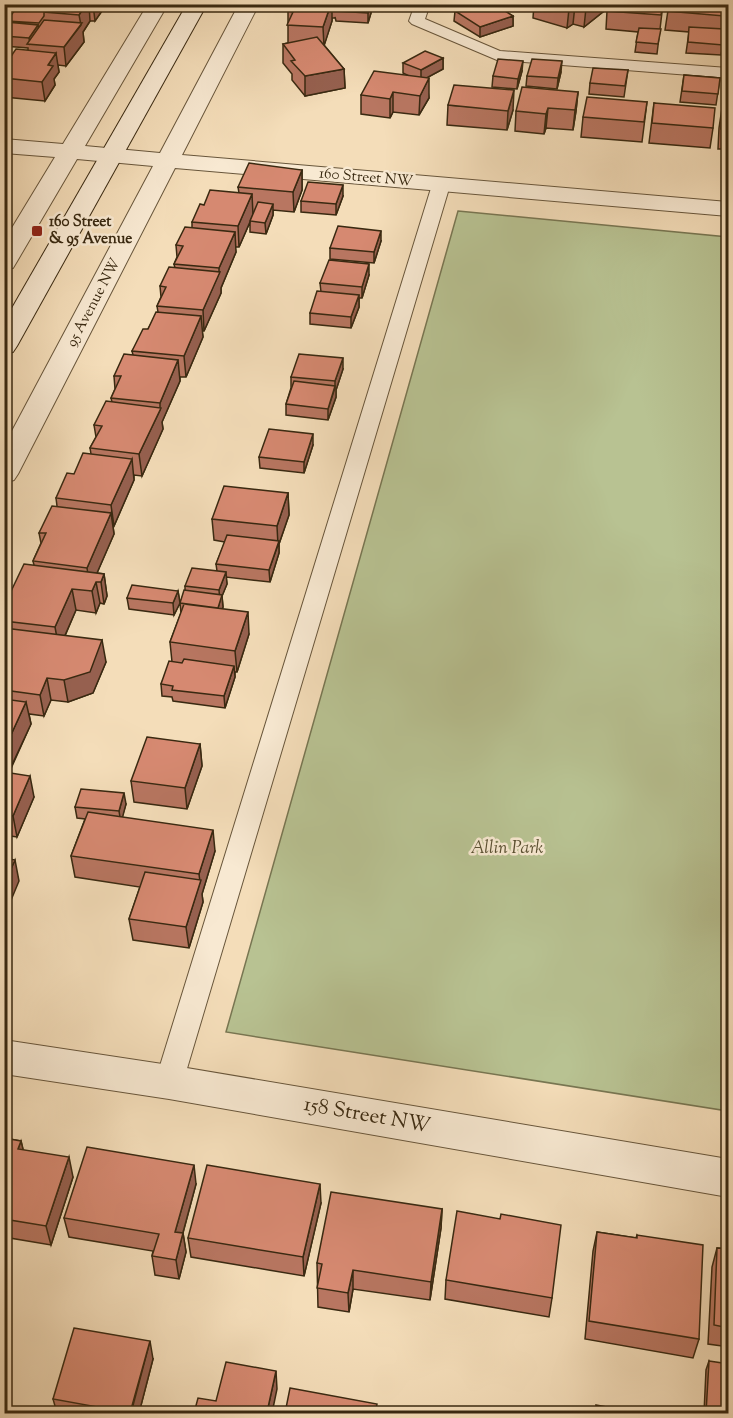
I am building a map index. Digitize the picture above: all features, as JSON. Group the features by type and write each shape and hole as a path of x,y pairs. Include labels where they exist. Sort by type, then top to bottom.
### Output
{"street":[{"path":"4,263 72,153 158,4"},
{"path":"4,346 197,4"},
{"name":"95 Avenue NW","path":"4,474 249,4"},
{"name":"160 Street NW","path":"4,146 729,209"},
{"name":"158 Street NW","path":"4,1057 169,1082 729,1178"}],"lane":[{"path":"423,4 417,21 497,55 729,73"},
{"path":"169,1082 441,184"}],"green space":[{"name":"Allin Park","path":"458,211 728,237 728,1111 226,1032"}],"building":[{"path":"49,4 86,4 79,15 44,12"},
{"path":"291,4 331,4 323,27 287,25 293,12 288,11"},
{"path":"338,4 371,4 368,13 335,11"},
{"path":"476,4 494,4 513,16 480,27 455,11"},
{"path":"552,4 590,4 586,8 575,5 569,9"},
{"path":"609,4 663,4 661,15 607,11"},
{"path":"669,4 725,4 724,16 667,11"},
{"path":"17,7 45,9 44,16 39,23 7,21"},
{"path":"44,20 82,23 64,47 27,44"},
{"path":"6,22 38,25 29,38 4,36"},
{"path":"689,27 724,29 723,45 688,42"},
{"path":"639,28 661,29 658,44 636,42"},
{"path":"317,37 344,69 305,76 291,61 295,60 283,44"},
{"path":"16,49 56,53 48,65 53,66 42,82 4,78 4,66"},
{"path":"425,51 443,58 421,70 403,63"},
{"path":"4,54 12,55 4,66"},
{"path":"498,59 523,61 518,79 493,76"},
{"path":"532,59 562,61 558,78 527,76"},
{"path":"593,68 628,70 625,86 590,83"},
{"path":"374,71 429,78 420,96 393,92 390,99 361,95"},
{"path":"684,75 720,78 718,94 682,91"},
{"path":"454,85 514,90 508,111 448,105"},
{"path":"522,87 578,92 575,110 548,108 546,114 516,111"},
{"path":"587,97 647,102 644,122 583,117"},
{"path":"654,103 715,108 713,128 652,123"},
{"path":"722,108 729,109 729,129 721,129"},
{"path":"249,163 302,170 293,192 238,187"},
{"path":"308,182 343,185 336,204 301,201"},
{"path":"210,190 252,194 238,226 192,222 200,204 204,205"},
{"path":"258,202 273,204 265,223 250,221"},
{"path":"338,226 381,231 374,252 330,248"},
{"path":"185,227 235,232 219,268 174,264 183,246 176,245"},
{"path":"329,260 369,264 362,287 320,283"},
{"path":"169,267 220,272 203,310 157,306 166,287 160,286"},
{"path":"317,291 359,295 351,317 310,313"},
{"path":"156,312 201,316 184,356 132,351 143,329 148,329"},
{"path":"124,354 178,360 160,403 111,398 121,376 114,376"},
{"path":"299,354 343,358 335,381 291,377"},
{"path":"294,381 335,386 328,409 286,404"},
{"path":"106,401 161,408 139,454 90,448 102,426 94,425"},
{"path":"269,429 313,434 304,462 259,457"},
{"path":"83,453 132,459 111,505 56,498 67,473 74,474"},
{"path":"224,486 288,493 277,526 212,519"},
{"path":"52,506 111,513 87,568 33,561 46,533 39,533"},
{"path":"227,535 279,541 269,570 216,564"},
{"path":"24,564 104,574 101,582 96,582 92,591 72,589 55,627 4,621 4,606"},
{"path":"192,568 226,572 219,590 185,586"},
{"path":"132,585 178,591 173,603 127,598"},
{"path":"184,590 222,595 218,608 180,603"},
{"path":"184,604 248,612 235,651 170,642"},
{"path":"4,628 102,640 90,672 64,680 47,678 40,695 4,690"},
{"path":"184,659 234,666 224,696 172,690 173,686 161,684 169,661 182,663"},
{"path":"4,699 26,702 4,750"},
{"path":"147,737 200,744 185,788 131,781"},
{"path":"4,772 30,776 13,816 4,814"},
{"path":"81,789 124,793 119,811 75,807"},
{"path":"88,812 213,830 199,874 71,856"},
{"path":"4,858 15,860 4,884"},
{"path":"145,872 201,880 186,927 129,919"},
{"path":"4,1138 21,1141 18,1149 69,1157 46,1226 4,1219"},
{"path":"87,1147 194,1165 175,1232 183,1233 176,1260 152,1256 159,1234 64,1218"},
{"path":"207,1165 320,1184 303,1257 188,1238"},
{"path":"331,1192 442,1209 431,1282 353,1270 348,1293 317,1288 322,1264 317,1263"},
{"path":"457,1211 500,1219 501,1214 561,1225 552,1298 446,1280"},
{"path":"597,1232 637,1238 637,1235 703,1245 699,1339 589,1321"},
{"path":"717,1248 729,1249 729,1328 714,1325"},
{"path":"74,1328 150,1341 130,1413 53,1399"},
{"path":"709,1361 729,1364 729,1413 706,1413"},
{"path":"226,1362 276,1371 267,1412 274,1413 194,1413 198,1398 216,1401"},
{"path":"290,1388 377,1404 375,1413 285,1413"},
{"path":"596,1405 639,1413 596,1413"}],"place":[{"name":"160 Street & 95 Avenue","path":"37,231"}]}
